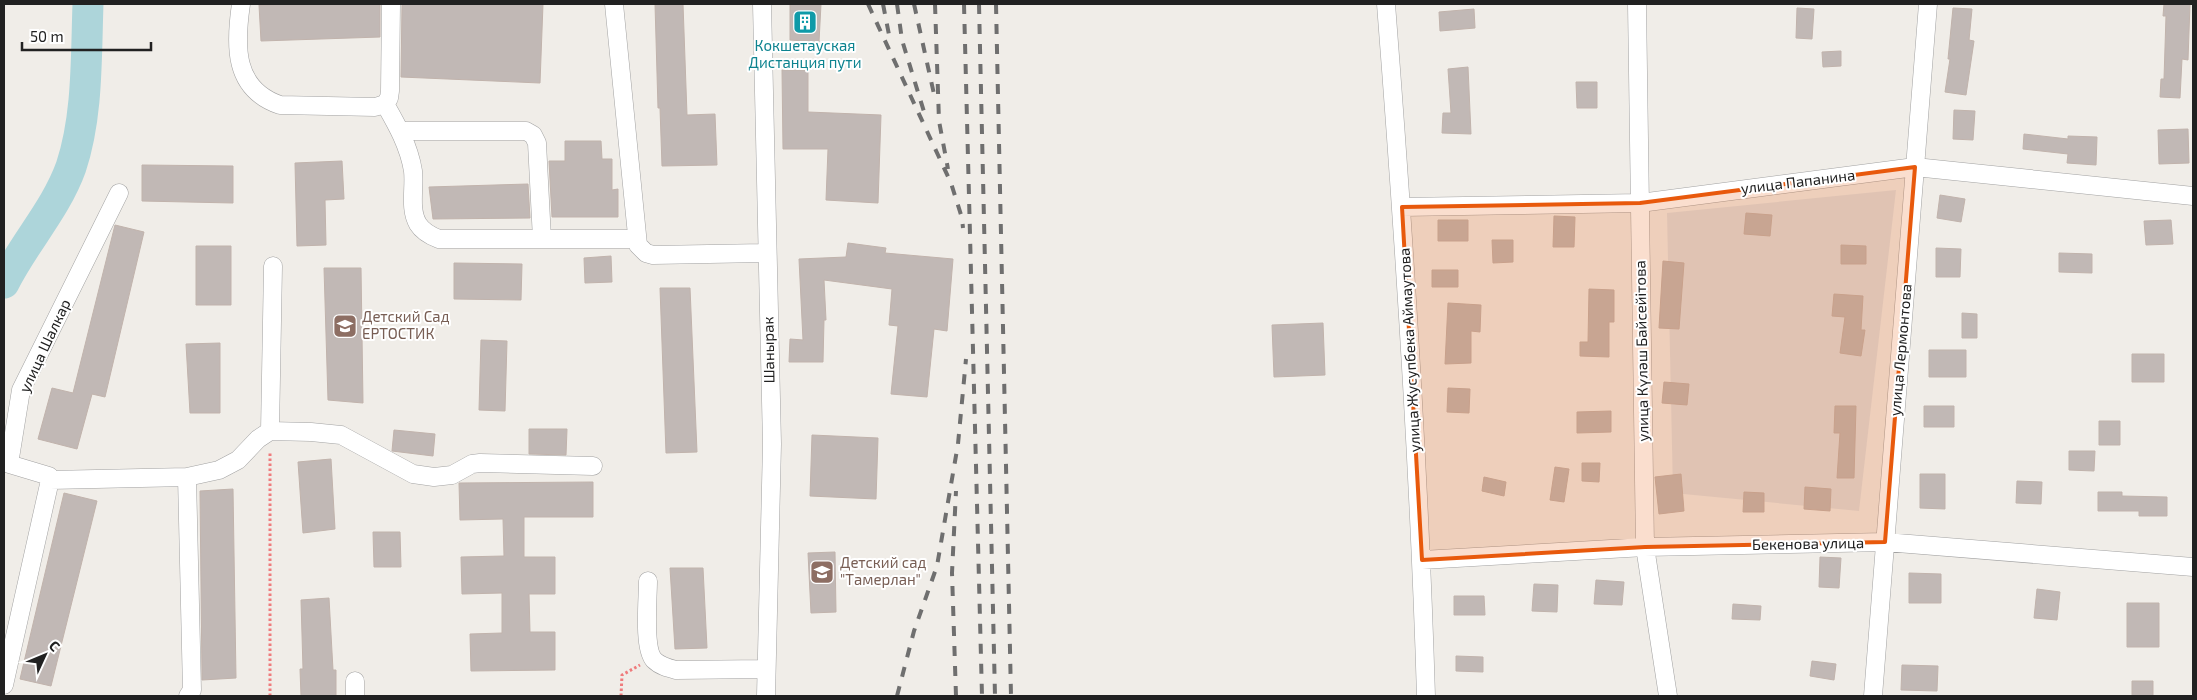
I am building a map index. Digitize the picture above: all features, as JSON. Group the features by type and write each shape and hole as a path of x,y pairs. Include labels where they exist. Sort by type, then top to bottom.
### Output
{"street":[{"path":"241,4 236,37 237,54 244,74 254,91 266,101 280,105 375,107 385,104 389,98 391,4"},
{"path":"614,4 636,239 642,250 652,255 767,253"},
{"name":"Шанырак","path":"762,4 772,444 766,696"},
{"name":"улица Жусупбека Аймаутова","path":"1386,4 1402,208 1422,560 1426,696"},
{"name":"улица Күләш Байсейітова","path":"1637,4 1645,547 1668,696"},
{"name":"улица Лермонтова","path":"1873,696 1928,4"},
{"path":"385,104 400,131 413,171 414,216 418,224 430,236 439,239 636,239"},
{"path":"400,131 526,131 530,133 536,142 542,239"},
{"name":"улица Папанина","path":"1402,208 1640,203 1915,167 2193,196"},
{"name":"улица Шалкар","path":"50,480 49,476 10,464 21,390 119,193"},
{"path":"270,431 273,266"},
{"path":"4,685 50,480 187,477 219,470 238,460 258,439 270,431 341,435 413,474 434,477 452,476 472,464 480,463 593,466"},
{"path":"187,477 192,690 188,696"},
{"name":"Бекенова улица","path":"1422,560 1645,547 1885,542 2193,567"},
{"path":"648,581 649,649 654,659 663,666 676,670 766,669"}],"path":[{"path":"270,431 270,696"},
{"path":"621,696 622,675 654,659"}],"highlighted area":[{"path":"1915,167 1885,542 1645,547 1422,560 1402,207 1640,203"}],"shaded area":[{"path":"1896,190 1859,511 1673,493 1667,213"}],"building":[{"path":"380,4 380,37 261,41 259,5"},
{"path":"402,4 543,4 540,83 401,77"},
{"path":"655,4 683,4 687,115 715,114 717,165 662,166"},
{"name":"Кокшетауская Дистанция пути","path":"790,4 821,4 819,42 790,40"},
{"path":"2164,4 2190,4 2188,60 2182,59 2180,98 2160,97 2161,79 2164,79 2166,16 2163,16"},
{"path":"1797,8 1814,9 1812,39 1796,38"},
{"path":"1953,8 1972,9 1969,40 1974,41 1966,95 1945,92 1950,59 1948,59"},
{"path":"1474,9 1475,28 1440,31 1439,12"},
{"path":"1841,51 1841,66 1823,67 1822,52"},
{"path":"1468,67 1471,134 1442,133 1443,113 1451,113 1448,69"},
{"path":"782,70 808,70 808,112 881,115 878,203 826,200 828,149 783,149"},
{"path":"1576,82 1597,82 1597,108 1577,108"},
{"path":"1954,110 1975,111 1973,140 1953,139"},
{"path":"2188,129 2189,163 2159,164 2158,130"},
{"path":"2024,134 2068,139 2068,136 2097,137 2096,165 2067,163 2068,154 2023,149"},
{"path":"565,141 601,141 602,159 612,159 612,190 618,189 618,217 552,217 549,161 565,161"},
{"path":"342,161 344,199 325,200 326,245 297,246 295,163"},
{"path":"142,165 233,166 233,203 142,201"},
{"path":"528,184 530,218 433,219 429,187"},
{"path":"1940,195 1965,199 1961,222 1937,218"},
{"path":"1746,213 1772,215 1770,236 1744,234"},
{"path":"1554,216 1575,217 1574,247 1553,247"},
{"path":"1438,220 1468,220 1468,241 1438,241"},
{"path":"2171,220 2173,244 2146,245 2144,221"},
{"path":"115,225 144,232 105,397 92,394 77,449 38,439 52,388 73,393"},
{"path":"1492,240 1513,240 1513,262 1493,263"},
{"path":"848,243 886,248 885,253 953,259 947,331 934,329 927,397 891,394 898,326 889,325 892,289 824,280 826,320 824,320 823,362 789,362 790,339 803,340 799,259 846,257"},
{"path":"1841,245 1866,246 1866,264 1841,264"},
{"path":"196,246 231,246 231,305 196,305"},
{"path":"1936,248 1961,249 1960,277 1936,277"},
{"path":"2059,253 2092,254 2092,273 2059,272"},
{"path":"611,256 612,282 585,283 584,258"},
{"path":"1663,261 1684,263 1679,329 1659,328"},
{"path":"454,263 522,264 521,300 454,299"},
{"path":"324,268 361,268 363,403 328,400"},
{"path":"1432,270 1458,270 1458,287 1432,287"},
{"path":"660,288 690,288 697,452 666,453"},
{"path":"1589,289 1614,290 1614,322 1609,322 1609,357 1580,356 1580,342 1588,342"},
{"path":"1834,294 1863,296 1861,330 1865,330 1861,356 1840,353 1845,317 1832,316"},
{"path":"1448,303 1481,305 1480,332 1471,331 1471,363 1445,364"},
{"path":"1962,313 1977,314 1977,338 1962,338"},
{"path":"1323,323 1325,375 1274,377 1272,325"},
{"path":"481,340 507,341 505,411 479,410"},
{"path":"220,343 220,413 190,413 186,344"},
{"path":"1929,350 1966,350 1966,377 1929,377"},
{"path":"2132,354 2164,354 2164,382 2132,382"},
{"path":"1664,382 1689,384 1687,405 1662,403"},
{"path":"1448,388 1470,389 1469,413 1447,412"},
{"path":"1835,406 1856,406 1854,478 1837,478 1840,433 1834,433"},
{"path":"1924,406 1954,406 1954,427 1924,427"},
{"path":"1611,411 1611,432 1577,433 1577,412"},
{"path":"2099,421 2120,421 2120,445 2099,445"},
{"path":"529,429 567,429 566,455 529,454"},
{"path":"394,430 435,434 433,456 392,451"},
{"path":"812,435 878,438 876,499 810,496"},
{"path":"2069,451 2095,451 2094,471 2069,470"},
{"path":"331,459 335,529 303,533 298,462"},
{"path":"1582,463 1600,463 1599,482 1582,481"},
{"path":"1555,467 1569,469 1564,502 1550,500"},
{"path":"1681,474 1684,511 1659,514 1655,477"},
{"path":"1920,474 1945,474 1945,509 1920,508"},
{"path":"1484,477 1506,482 1504,496 1482,491"},
{"path":"2017,481 2042,482 2041,504 2016,503"},
{"path":"593,482 593,517 524,517 524,557 555,557 555,594 529,594 530,632 555,632 555,670 471,671 470,634 502,633 502,593 462,594 461,557 504,556 503,519 460,520 459,483"},
{"path":"1805,487 1831,489 1830,511 1804,509"},
{"path":"233,489 236,678 202,680 200,491"},
{"path":"1744,492 1764,493 1764,512 1743,512"},
{"path":"2098,492 2122,492 2122,496 2167,497 2167,516 2139,516 2139,511 2098,511"},
{"path":"64,493 97,501 51,686 20,679"},
{"path":"373,532 400,532 401,567 374,567"},
{"path":"835,552 836,612 811,613 808,553"},
{"path":"1820,557 1841,558 1839,588 1819,587"},
{"path":"670,568 703,568 707,648 675,649"},
{"path":"1909,573 1941,574 1941,603 1909,603"},
{"path":"1596,580 1624,582 1622,605 1594,604"},
{"path":"1534,584 1558,585 1557,612 1532,611"},
{"path":"2037,589 2060,592 2057,620 2034,618"},
{"path":"1454,596 1484,596 1485,615 1454,615"},
{"path":"329,598 333,670 336,670 336,696 301,696 300,669 303,669 301,600"},
{"path":"2127,603 2159,603 2159,647 2127,647"},
{"path":"1733,604 1761,606 1760,620 1732,619"},
{"path":"1456,656 1483,657 1483,672 1456,671"},
{"path":"1812,661 1836,664 1834,680 1810,676"},
{"path":"1902,665 1938,666 1937,691 1901,690"},
{"path":"2132,681 2153,681 2153,696 2132,696"}],"waterway":[{"path":"4,283 57,197 65,182 77,148 83,107 88,4"}],"railway":[{"path":"868,4 951,183 962,218 963,228"},
{"path":"883,4 890,40"},
{"path":"897,4 902,40 925,115"},
{"path":"914,4 934,94"},
{"path":"935,4 939,121 948,169"},
{"path":"964,4 982,696"},
{"path":"979,4 995,696"},
{"path":"996,4 1011,696"},
{"path":"897,696 914,631 937,566 958,444 966,359"},
{"path":"956,491 952,573 956,696"}],"place":[{"name":"Кокшетауская Дистанция пути","path":"805,22"},
{"name":"Детский Сад ЕРТОСТИК","path":"345,326"},
{"name":"Детский сад \"Тамерлан\"","path":"822,572"}]}
